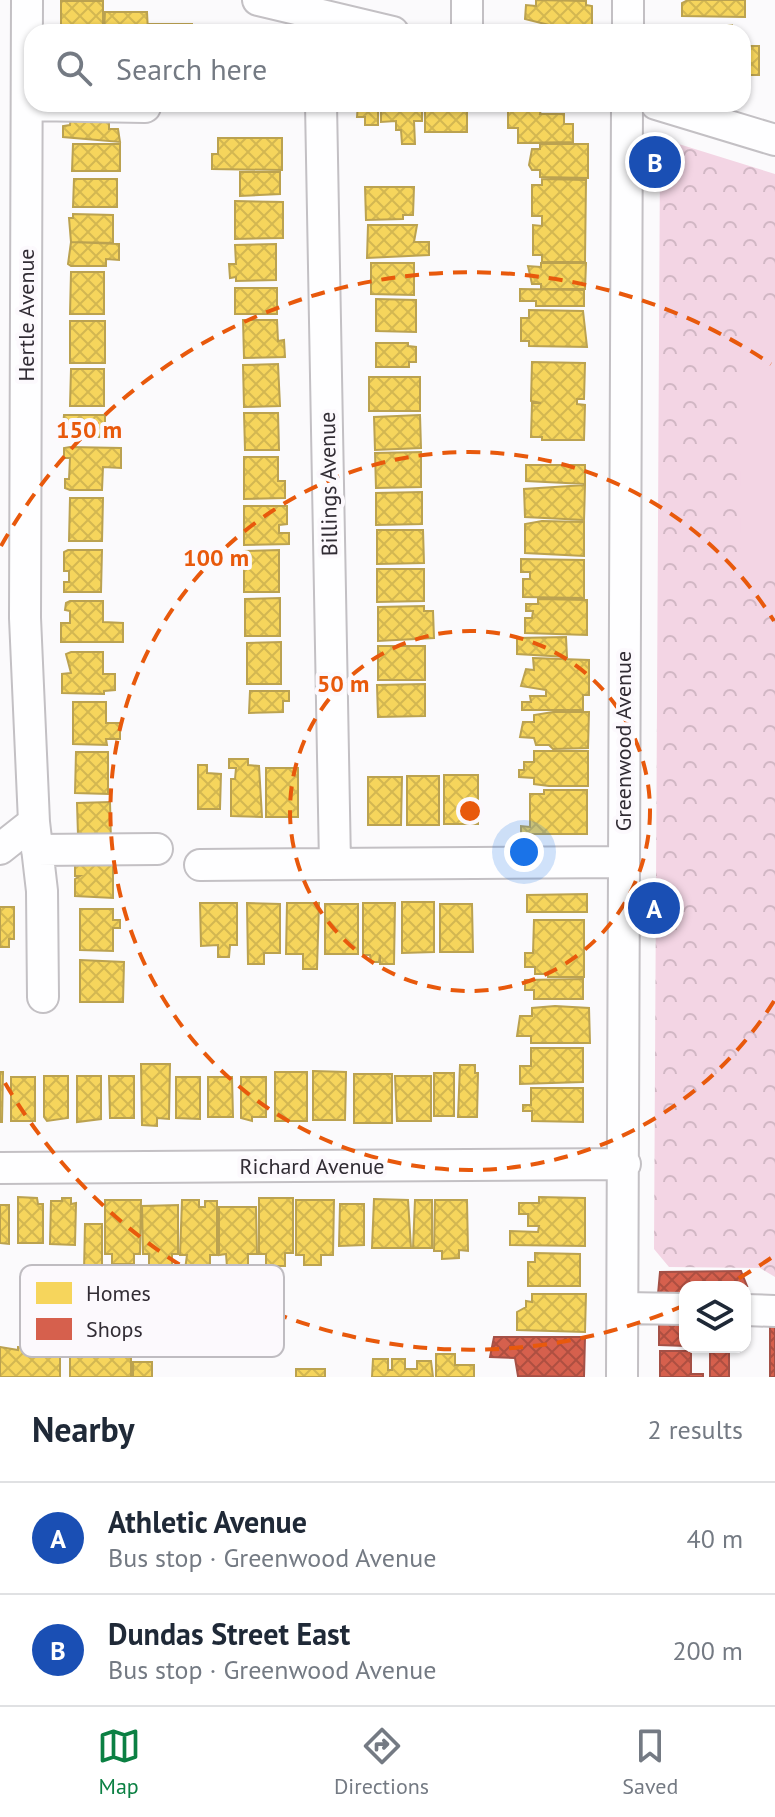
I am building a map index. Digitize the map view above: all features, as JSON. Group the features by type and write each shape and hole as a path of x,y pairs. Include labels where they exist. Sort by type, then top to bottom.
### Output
{"street":[{"name":"Hertle Avenue","path":"24,97 13,69 27,0"},
{"path":"258,0 357,24"},
{"path":"467,0 467,24"},
{"path":"628,0 628,24"},
{"name":"Hertle Avenue","path":"27,112 25,618 36,836 42,891 43,997"},
{"name":"Billings Avenue","path":"321,112 335,864"},
{"name":"Greenwood Avenue","path":"622,1377 627,112"},
{"path":"682,112 775,140"},
{"path":"0,849 36,836 157,849"},
{"path":"200,865 622,862"},
{"name":"Richard Avenue","path":"0,1168 625,1164"},
{"path":"624,1308 679,1309"},
{"path":"751,1310 775,1311"}],"green space":[{"path":"669,141 775,174 775,1277 760,1268 669,1267 654,1249 660,155"},
{"path":"741,321 775,321 775,573 740,573"}],"building: Homes":[{"path":"536,0 586,1 586,5 592,6 592,24 545,24 525,19 526,5 536,6"},
{"path":"688,0 745,0 745,17 682,16 682,3"},
{"path":"61,1 103,1 103,24 61,24"},
{"path":"105,12 147,12 148,24 104,24"},
{"path":"751,46 759,46 759,75 751,75"},
{"path":"357,112 378,112 378,125 365,125 365,117 357,117"},
{"path":"381,112 422,112 422,121 414,121 415,144 402,144 401,130 396,130 396,121 381,122"},
{"path":"425,112 467,112 467,132 425,132"},
{"path":"508,112 564,114 564,124 573,124 573,142 518,143 518,128 508,128"},
{"path":"71,115 109,115 109,129 118,129 120,142 63,137 63,126 70,125"},
{"path":"218,138 282,138 282,170 212,169 212,154 218,154"},
{"path":"73,144 120,144 120,171 72,171"},
{"path":"540,144 588,144 588,178 540,177 540,170 532,170 529,165 532,149 540,149"},
{"path":"240,172 280,172 280,194 240,196"},
{"path":"74,179 117,179 117,207 73,207"},
{"path":"542,179 586,180 585,262 542,262 542,255 533,255 533,225 542,226 542,216 532,216 532,185 542,185"},
{"path":"365,187 414,187 413,215 403,215 403,219 366,220"},
{"path":"235,201 283,202 283,238 235,239"},
{"path":"73,214 113,215 113,243 71,242 69,218 73,218"},
{"path":"368,225 417,225 414,242 429,242 429,255 367,258"},
{"path":"71,242 119,244 119,260 106,259 106,266 71,266 68,264"},
{"path":"276,244 276,280 236,281 236,277 230,278 229,264 236,264 235,245"},
{"path":"371,263 414,263 414,295 371,294"},
{"path":"541,263 586,263 585,289 541,289 541,284 532,284 528,266 541,267"},
{"path":"71,272 104,272 104,314 70,314"},
{"path":"235,288 277,288 277,314 235,314"},
{"path":"520,289 584,290 584,306 536,306 536,301 520,301"},
{"path":"376,299 416,300 416,332 376,331"},
{"path":"529,310 583,311 587,347 529,346 529,341 521,341 521,318 529,318"},
{"path":"243,320 277,320 278,341 284,340 285,357 244,358"},
{"path":"70,321 105,321 105,363 70,363"},
{"path":"376,343 408,343 408,346 416,347 416,362 409,362 409,367 376,367"},
{"path":"532,362 585,363 584,399 577,399 577,404 585,405 584,440 531,437 532,403 541,403 531,401"},
{"path":"278,364 280,406 244,407 243,365"},
{"path":"71,369 104,369 104,406 70,406"},
{"path":"369,377 420,377 420,411 369,411"},
{"path":"244,413 278,413 279,450 245,450"},
{"path":"64,415 105,415 105,437 70,437 70,428 63,428"},
{"path":"420,415 421,448 375,450 374,417"},
{"path":"64,448 121,448 121,468 103,467 102,490 65,488 65,479 69,479 70,458 64,458"},
{"path":"421,452 421,487 376,488 375,453"},
{"path":"244,457 278,457 278,481 285,481 285,498 244,499"},
{"path":"526,465 585,465 585,484 526,481"},
{"path":"585,485 584,520 525,517 524,489"},
{"path":"422,492 422,524 376,525 376,493"},
{"path":"70,498 103,498 102,541 69,541"},
{"path":"244,506 287,506 287,524 279,525 279,533 289,533 289,544 244,545"},
{"path":"542,521 584,522 584,556 525,553 525,524"},
{"path":"377,530 423,530 424,563 377,564"},
{"path":"102,550 101,592 64,592 64,582 69,582 69,571 64,571 64,552"},
{"path":"279,550 279,592 244,592 244,551"},
{"path":"521,559 584,560 584,598 523,597 523,579 530,579 530,572 521,572"},
{"path":"377,569 424,569 424,601 377,602"},
{"path":"280,598 280,636 245,636 245,599"},
{"path":"538,599 587,600 587,635 525,633 525,618 532,618 533,611 526,611 526,604 538,604"},
{"path":"103,601 103,622 123,623 123,642 61,642 61,623 70,623 70,611 65,610 66,603"},
{"path":"424,606 424,611 433,611 434,638 378,641 378,607"},
{"path":"566,637 567,657 517,654 517,638"},
{"path":"281,642 281,684 247,684 247,643"},
{"path":"378,646 425,646 425,680 378,680"},
{"path":"103,652 103,674 115,674 115,690 104,691 104,694 62,693 62,674 71,673 66,654"},
{"path":"533,658 589,660 589,695 583,695 583,710 522,710 522,702 531,702 530,696 546,696 546,690 521,686 526,669 534,670"},
{"path":"425,684 425,716 378,717 377,685"},
{"path":"250,691 289,691 289,701 283,701 283,712 249,713"},
{"path":"73,702 106,702 106,723 120,723 120,739 106,739 107,745 73,744"},
{"path":"589,712 588,748 553,749 549,745 536,745 534,738 520,737 523,722 534,722 534,715"},
{"path":"534,751 588,751 588,786 549,786 534,784 534,778 519,777 519,770 524,770 524,762 534,762"},
{"path":"76,752 108,752 108,794 75,793"},
{"path":"229,759 248,759 248,765 259,766 262,817 231,816 231,779 235,779 236,768 229,768"},
{"path":"198,765 207,765 207,773 221,774 220,809 198,809"},
{"path":"266,768 298,768 298,817 266,817"},
{"path":"444,775 478,775 478,824 444,824"},
{"path":"407,776 439,776 439,825 407,825"},
{"path":"368,777 402,777 401,825 368,825"},
{"path":"544,790 587,790 587,834 521,834 521,826 530,827 530,794 544,794"},
{"path":"110,802 111,842 78,835 77,803"},
{"path":"113,856 113,898 75,896 75,879 80,876 75,876 75,858"},
{"path":"587,894 587,912 527,912 527,895"},
{"path":"402,902 434,902 434,952 402,953"},
{"path":"200,903 237,903 237,945 230,945 229,957 218,957 218,945 201,946"},
{"path":"247,903 280,904 280,953 264,953 264,964 248,964"},
{"path":"287,903 319,903 317,969 303,969 303,954 286,954"},
{"path":"363,903 395,903 394,964 380,964 380,955 379,962 371,962 370,955 363,955"},
{"path":"325,904 358,904 358,954 325,954"},
{"path":"440,904 472,904 473,952 440,952"},
{"path":"0,907 14,907 14,939 9,939 9,947 0,947"},
{"path":"80,909 113,909 113,920 120,920 120,928 113,928 113,951 80,950"},
{"path":"534,920 584,920 584,977 548,977 548,974 535,974 535,967 525,967 525,953 533,953"},
{"path":"80,960 124,962 123,1002 80,1002"},
{"path":"583,979 583,999 534,999 534,990 525,990 525,980"},
{"path":"532,1008 589,1008 590,1043 531,1043 531,1036 517,1036 520,1016 532,1016"},
{"path":"531,1048 583,1048 583,1082 520,1084 520,1066 531,1066"},
{"path":"141,1064 170,1064 169,1119 157,1118 157,1126 142,1125"},
{"path":"460,1065 475,1065 475,1073 478,1073 477,1117 458,1117"},
{"path":"313,1071 346,1072 345,1120 313,1120"},
{"path":"0,1072 3,1072 2,1122 0,1122"},
{"path":"275,1072 307,1072 307,1121 275,1121"},
{"path":"434,1073 454,1073 454,1116 434,1116"},
{"path":"354,1074 392,1074 392,1123 354,1123"},
{"path":"44,1076 68,1076 68,1118 47,1121 44,1117"},
{"path":"77,1076 101,1076 101,1119 77,1122"},
{"path":"109,1076 134,1076 134,1118 110,1118"},
{"path":"395,1076 431,1076 431,1121 397,1121"},
{"path":"11,1077 35,1077 35,1121 11,1121"},
{"path":"176,1077 200,1077 200,1119 176,1118"},
{"path":"208,1077 232,1077 233,1117 208,1117"},
{"path":"241,1077 266,1077 266,1117 252,1117 252,1121 241,1118"},
{"path":"531,1088 583,1088 583,1122 532,1121 532,1111 523,1111 523,1105 531,1105"},
{"path":"18,1197 37,1198 38,1204 43,1204 43,1243 18,1243"},
{"path":"539,1197 585,1198 585,1246 510,1245 510,1231 538,1232 539,1226 528,1226 528,1214 519,1214 519,1203 539,1203"},
{"path":"62,1198 71,1198 71,1204 76,1203 75,1245 50,1244 51,1201 62,1201"},
{"path":"259,1198 293,1198 293,1253 285,1253 285,1266 266,1265 266,1254 259,1254"},
{"path":"374,1199 408,1200 411,1248 372,1248"},
{"path":"105,1200 141,1200 140,1254 134,1254 134,1264 112,1264 112,1254 105,1254"},
{"path":"182,1200 199,1200 199,1207 205,1207 205,1201 217,1201 217,1255 210,1255 210,1265 186,1265 187,1255 180,1255"},
{"path":"296,1200 334,1200 333,1255 321,1255 321,1265 304,1265 304,1255 296,1255"},
{"path":"415,1200 432,1200 432,1248 413,1248"},
{"path":"435,1200 467,1200 468,1251 459,1250 459,1258 442,1259 442,1251 434,1251"},
{"path":"340,1204 364,1204 364,1245 339,1246"},
{"path":"0,1205 9,1205 9,1244 0,1243"},
{"path":"178,1205 178,1254 172,1254 172,1265 149,1265 149,1254 143,1254 142,1206"},
{"path":"219,1207 256,1207 257,1254 248,1254 248,1265 227,1265 226,1254 219,1255"},
{"path":"85,1224 102,1224 102,1265 84,1265"},
{"path":"535,1253 580,1254 580,1286 528,1286 528,1262 535,1262"},
{"path":"532,1294 586,1294 585,1332 517,1330 517,1312 526,1307 526,1301 532,1302"},
{"path":"0,1347 18,1350 20,1347 20,1357 60,1357 60,1377 0,1377"},
{"path":"436,1354 455,1354 455,1365 474,1365 474,1377 436,1377"},
{"path":"70,1357 131,1357 131,1377 70,1377"},
{"path":"373,1359 388,1359 388,1370 392,1370 392,1359 405,1359 405,1369 417,1369 417,1361 431,1361 433,1377 372,1377"},
{"path":"133,1362 152,1362 152,1377 133,1377"},
{"path":"296,1369 325,1369 325,1377 296,1377"}],"building: Shops":[{"path":"741,1271 745,1281 679,1281 679,1303 658,1294 660,1272"},
{"path":"659,1315 679,1315 679,1346 659,1345"},
{"path":"770,1319 775,1319 775,1377 770,1377"},
{"path":"494,1337 585,1337 584,1377 518,1376 515,1358 490,1357"},
{"path":"660,1351 691,1353 691,1374 703,1374 703,1377 660,1377"},
{"path":"710,1353 729,1353 729,1377 710,1377"}],"place":[{"name":"Dundas Street East","path":"655,162"},
{"name":"Athletic Avenue","path":"654,908"}]}
